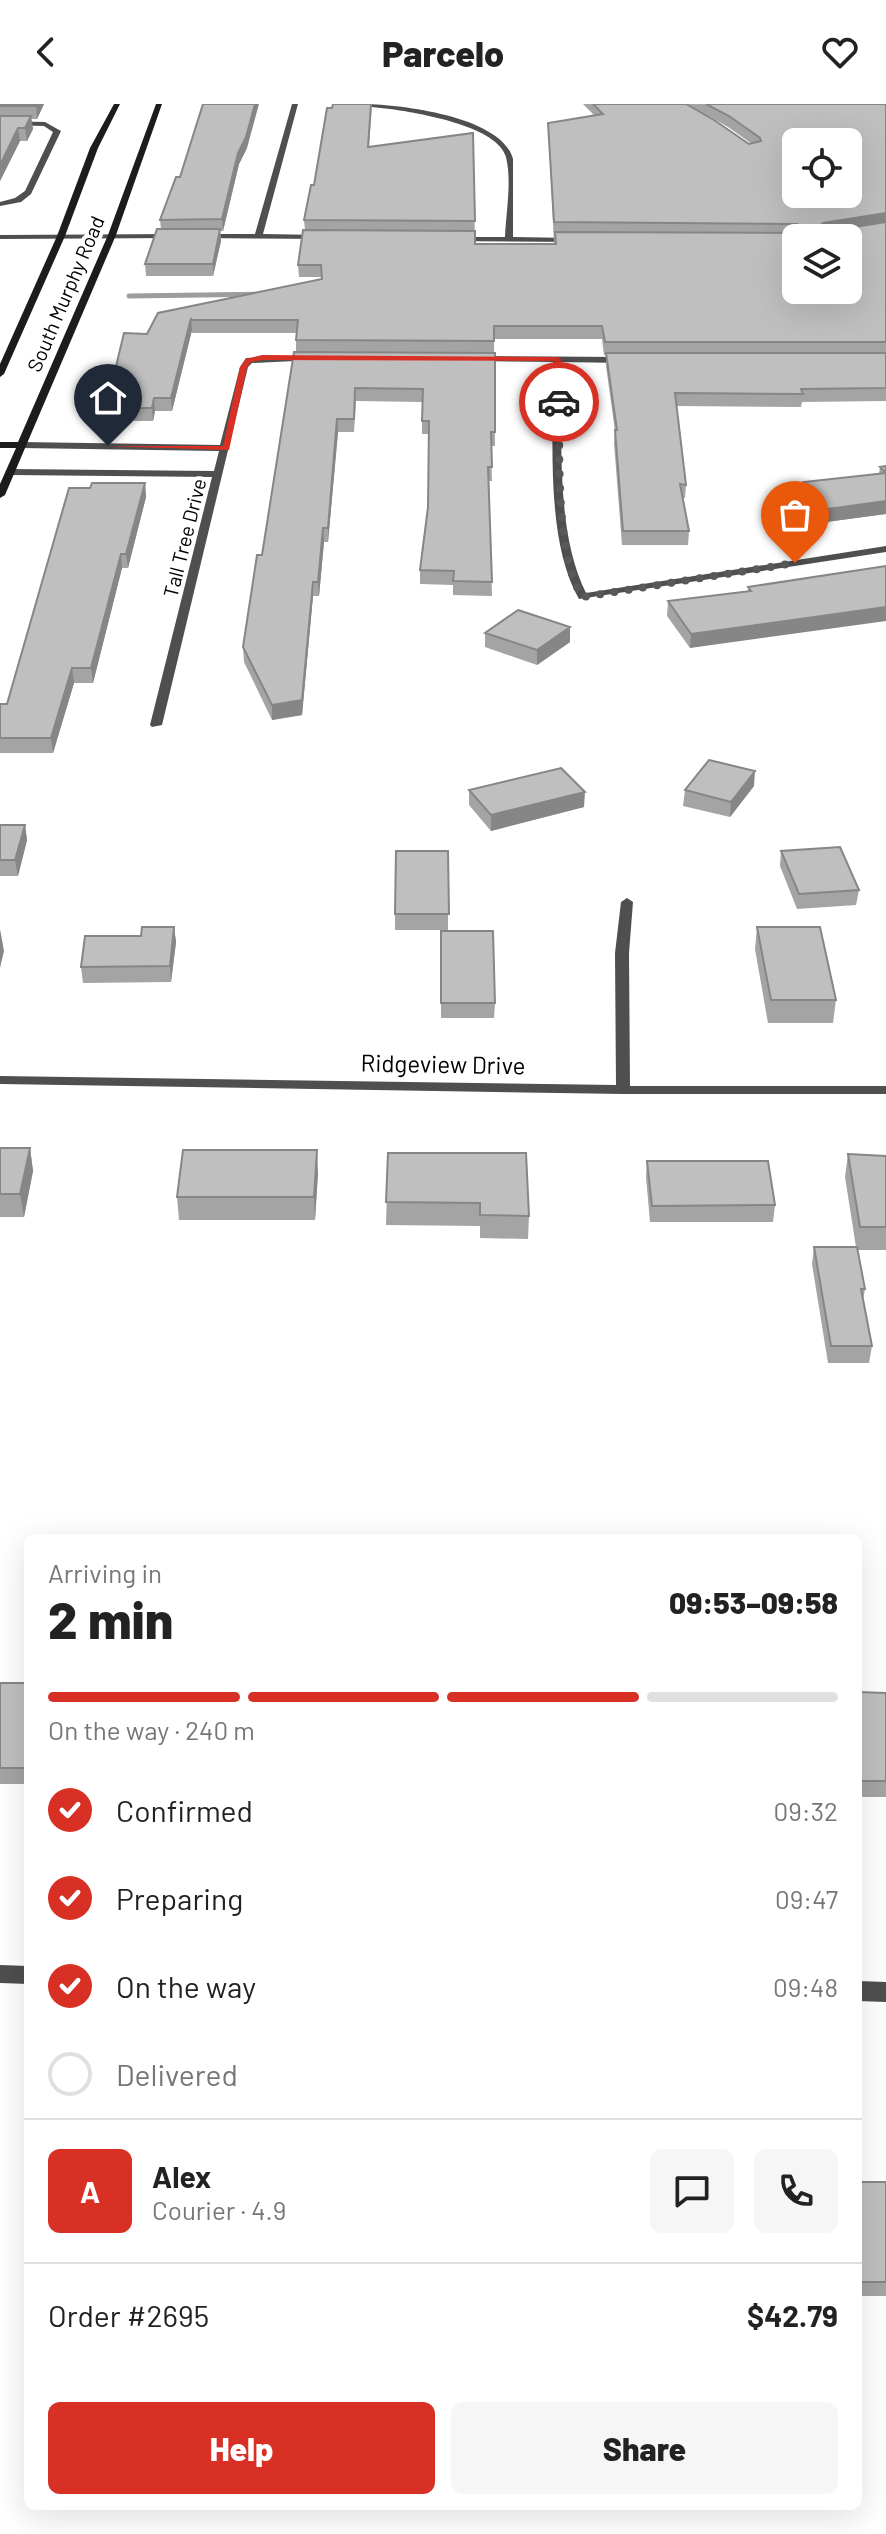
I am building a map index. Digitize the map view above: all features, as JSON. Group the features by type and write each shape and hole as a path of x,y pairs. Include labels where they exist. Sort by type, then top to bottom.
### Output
{"main road":[{"name":"South Murphy Road","path":"0,374 61,236 94,148 117,104"},
{"name":"South Murphy Road","path":"0,495 5,472 21,445 112,235 159,104"},
{"path":"0,445 21,445"}],"street":[{"path":"258,237 295,104"},
{"path":"364,104 433,116 496,137 509,153 509,239"},
{"path":"0,123 45,124 57,131 28,192 18,200 0,204"},
{"path":"0,237 337,238"},
{"path":"447,239 586,240"},
{"name":"Tall Tree Drive","path":"156,725 244,367 249,360 324,358"},
{"path":"464,359 632,360"},
{"path":"557,359 563,522 573,581 583,597 886,549"},
{"path":"21,445 226,448"},
{"path":"5,472 219,474"},
{"path":"623,1090 622,953 627,902"},
{"name":"Ridgeview Drive","path":"0,1080 623,1090 886,1090"},
{"path":"0,1974 24,1975"},
{"path":"862,1991 886,1992"}],"building":[{"path":"0,104 37,104 0,106"},
{"path":"203,104 255,104 238,153 222,219 160,220 176,177 180,177"},
{"path":"333,104 371,104 368,147 473,133 475,221 304,220 311,185 314,185 327,108 332,108"},
{"path":"593,104 686,104 749,144 761,141 760,138 706,104 886,104 886,213 822,224 554,222 548,123 603,114"},
{"path":"0,116 31,116 25,128 18,128 0,165"},
{"path":"886,222 886,342 605,342 602,326 494,326 494,341 296,340 298,320 191,318 171,398 154,398 152,408 106,408 124,333 147,334 158,313 322,279 321,265 298,265 303,230 475,231 475,244 556,244 555,232 782,233 782,304 862,304 862,226"},
{"path":"157,229 220,229 213,264 145,264"},
{"path":"294,352 495,353 495,432 491,432 492,467 488,467 492,582 453,581 454,571 420,570 428,507 429,421 422,421 423,389 355,388 354,419 337,419 328,528 323,528 318,582 313,582 302,700 272,705 243,647 257,555 262,555"},
{"path":"606,353 886,353 886,388 801,389 803,394 675,393 686,485 680,484 689,531 623,531 617,430"},
{"path":"886,473 886,501 828,509 804,482"},
{"path":"92,483 145,483 126,554 121,554 91,668 72,668 51,738 0,738 0,704 7,704 69,488 90,488"},
{"path":"886,566 886,607 691,634 668,601 751,591 748,587"},
{"path":"518,610 570,627 537,650 485,633"},
{"path":"709,760 755,771 731,802 685,790"},
{"path":"561,768 585,792 491,815 469,790"},
{"path":"0,825 25,825 15,860 0,860"},
{"path":"840,847 859,890 799,894 781,851"},
{"path":"396,851 448,851 449,914 395,914"},
{"path":"142,927 174,927 170,966 81,967 85,936 141,936"},
{"path":"757,927 820,927 836,1000 771,1000"},
{"path":"441,931 493,931 495,1003 441,1003"},
{"path":"0,1148 30,1148 20,1194 0,1194"},
{"path":"183,1150 317,1150 314,1197 177,1197"},
{"path":"388,1153 526,1153 529,1216 480,1215 480,1203 386,1202"},
{"path":"848,1154 886,1156 886,1227 860,1227"},
{"path":"647,1161 768,1161 775,1205 652,1206"},
{"path":"814,1247 857,1247 872,1346 831,1346"},
{"path":"0,1683 24,1683 24,1768 0,1768"},
{"path":"862,1692 886,1693 886,1781 862,1781"},
{"path":"862,2182 886,2182 886,2282 862,2282"}],"waterway":[{"path":"129,296 268,294"}],"way so far":[{"path":"559,402 563,522 573,581 583,597 795,563"}],"route":[{"path":"108,446 226,448 244,367 249,360 262,358 557,359 559,402"}]}
